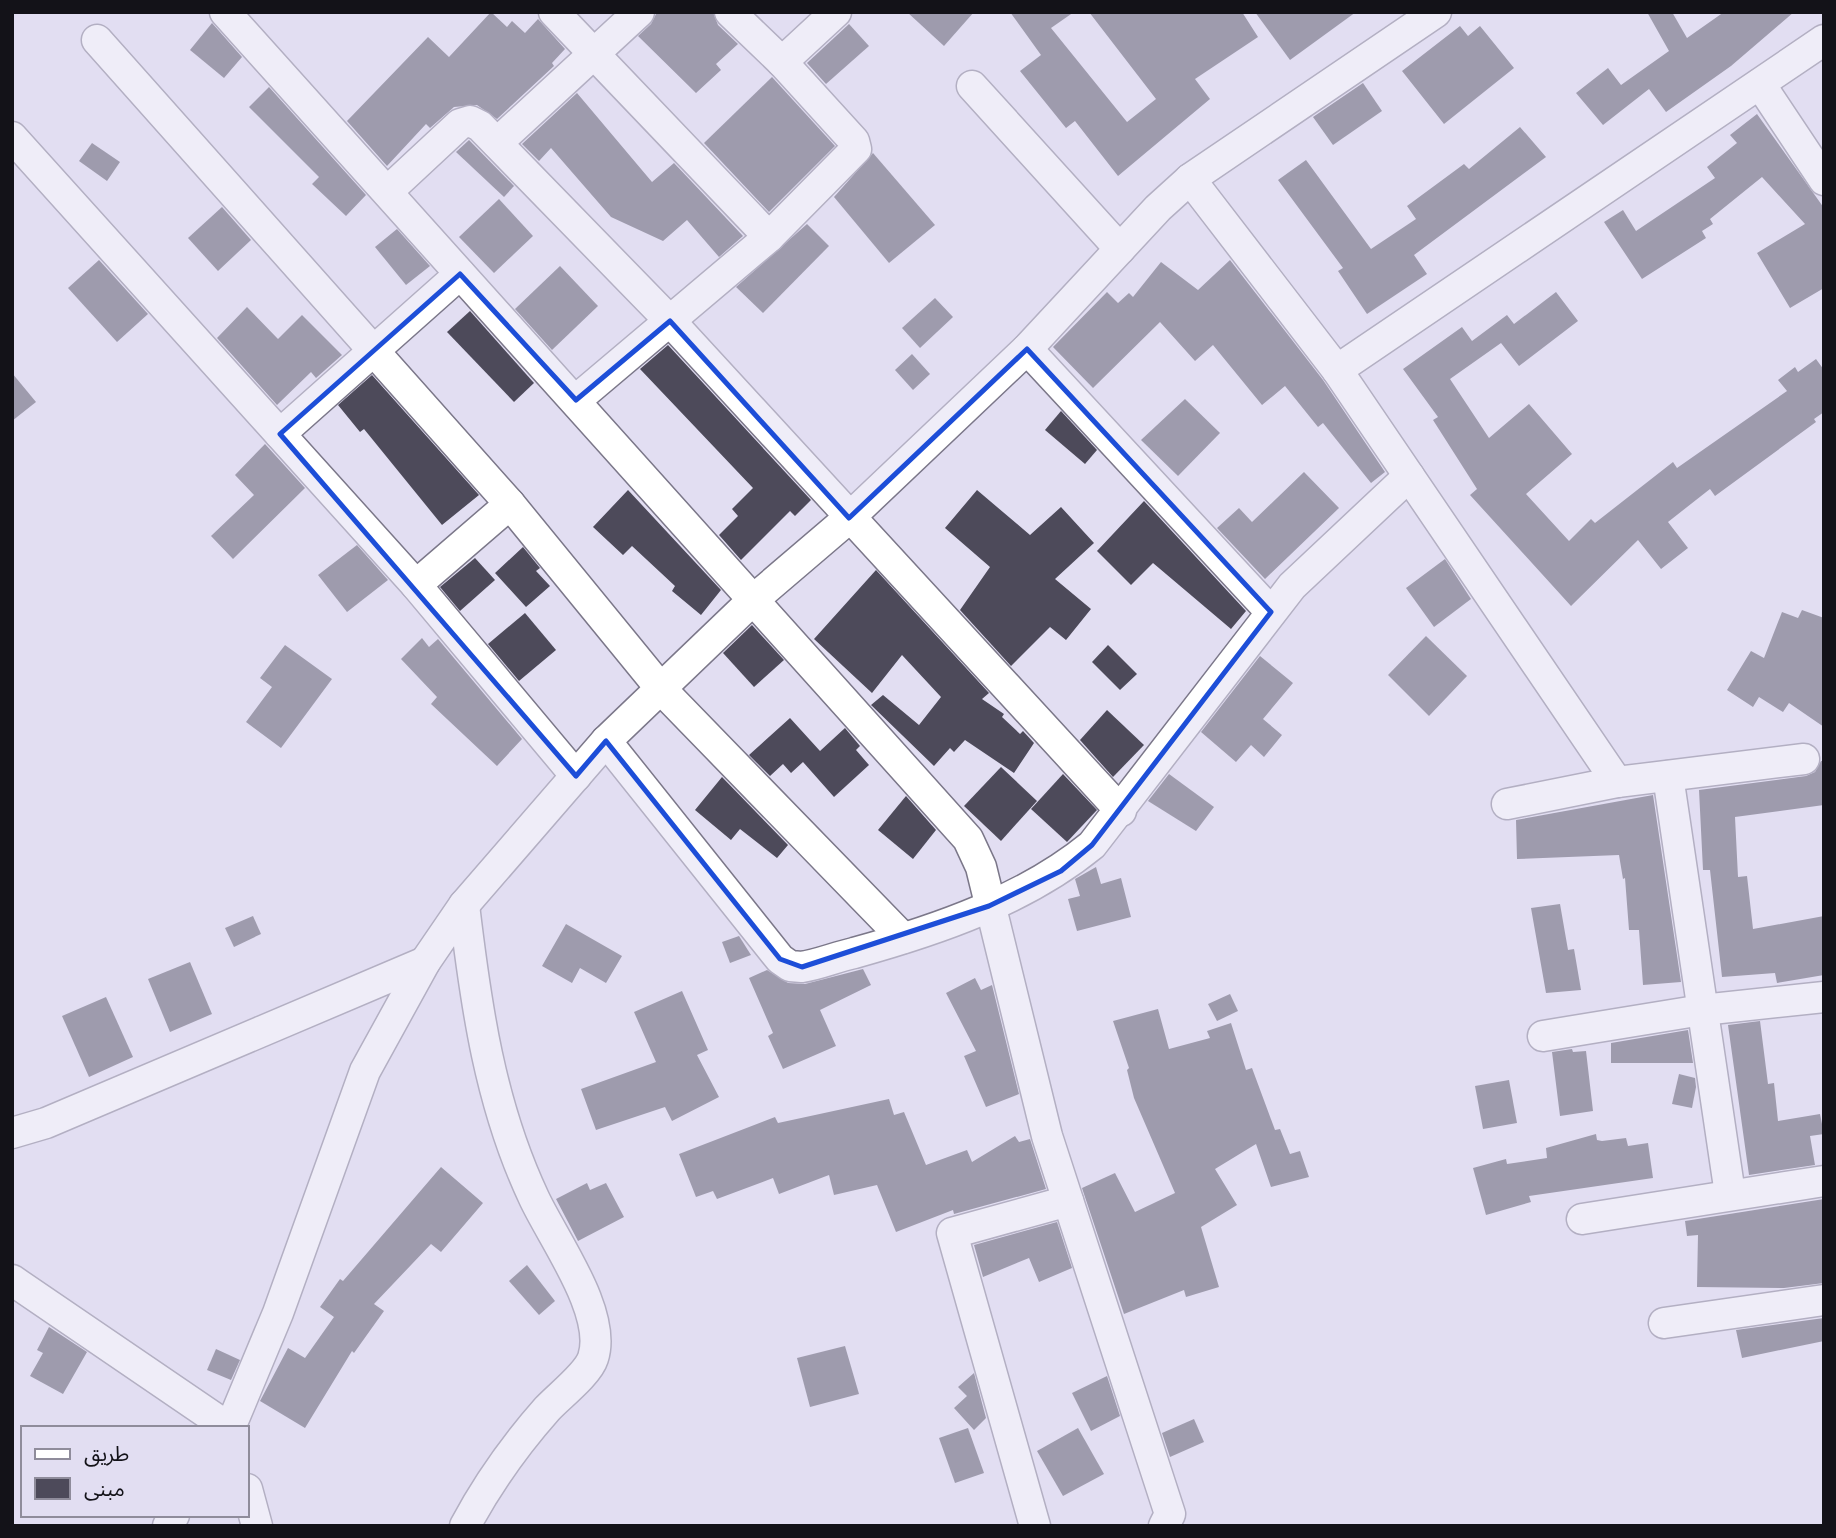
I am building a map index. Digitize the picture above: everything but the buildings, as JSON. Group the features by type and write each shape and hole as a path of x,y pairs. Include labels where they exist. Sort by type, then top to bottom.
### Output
{"street":[{"path":"225,12 968,839 981,867 1047,1136 1170,1514 1164,1526"},
{"path":"554,12 769,236"},
{"path":"497,143 639,12"},
{"path":"576,400 769,236 856,149 854,141 782,62 730,12"},
{"path":"782,62 836,12"},
{"path":"231,1426 278,1312 365,1071 425,962 464,905 606,741 662,690 752,600 849,517 1027,349 1190,179 1436,12"},
{"path":"97,40 510,504 662,690 903,938"},
{"path":"1337,370 1824,40"},
{"path":"1760,84 1824,180"},
{"path":"972,86 1120,249"},
{"path":"388,191 465,121 480,126 670,321 1121,811"},
{"path":"12,137 416,585 576,776"},
{"path":"1190,179 1337,370 1617,782"},
{"path":"280,434 371,350 460,274"},
{"path":"1027,349 1271,612"},
{"path":"606,741 780,959 790,966 812,965 903,938 989,906 1061,871 1092,845 1121,811 1215,682 1301,577 1409,476"},
{"path":"416,585 510,504"},
{"path":"1507,804 1617,782 1804,759"},
{"path":"1668,776 1730,1194"},
{"path":"464,905 475,996 496,1098 533,1196 589,1305 596,1338 593,1360 547,1410 481,1496 465,1526"},
{"path":"12,1133 46,1123 425,962"},
{"path":"1543,1036 1702,1010 1824,997"},
{"path":"1582,1219 1824,1181"},
{"path":"1035,1526 951,1233 1068,1201"},
{"path":"12,1280 227,1426"},
{"path":"1664,1324 1824,1300"},
{"path":"248,1493 257,1526"}],"highlighted area":[{"path":"460,274 576,400 670,321 849,518 1027,349 1271,612 1092,845 1061,871 989,906 802,967 780,959 606,741 576,776 280,434"}]}
